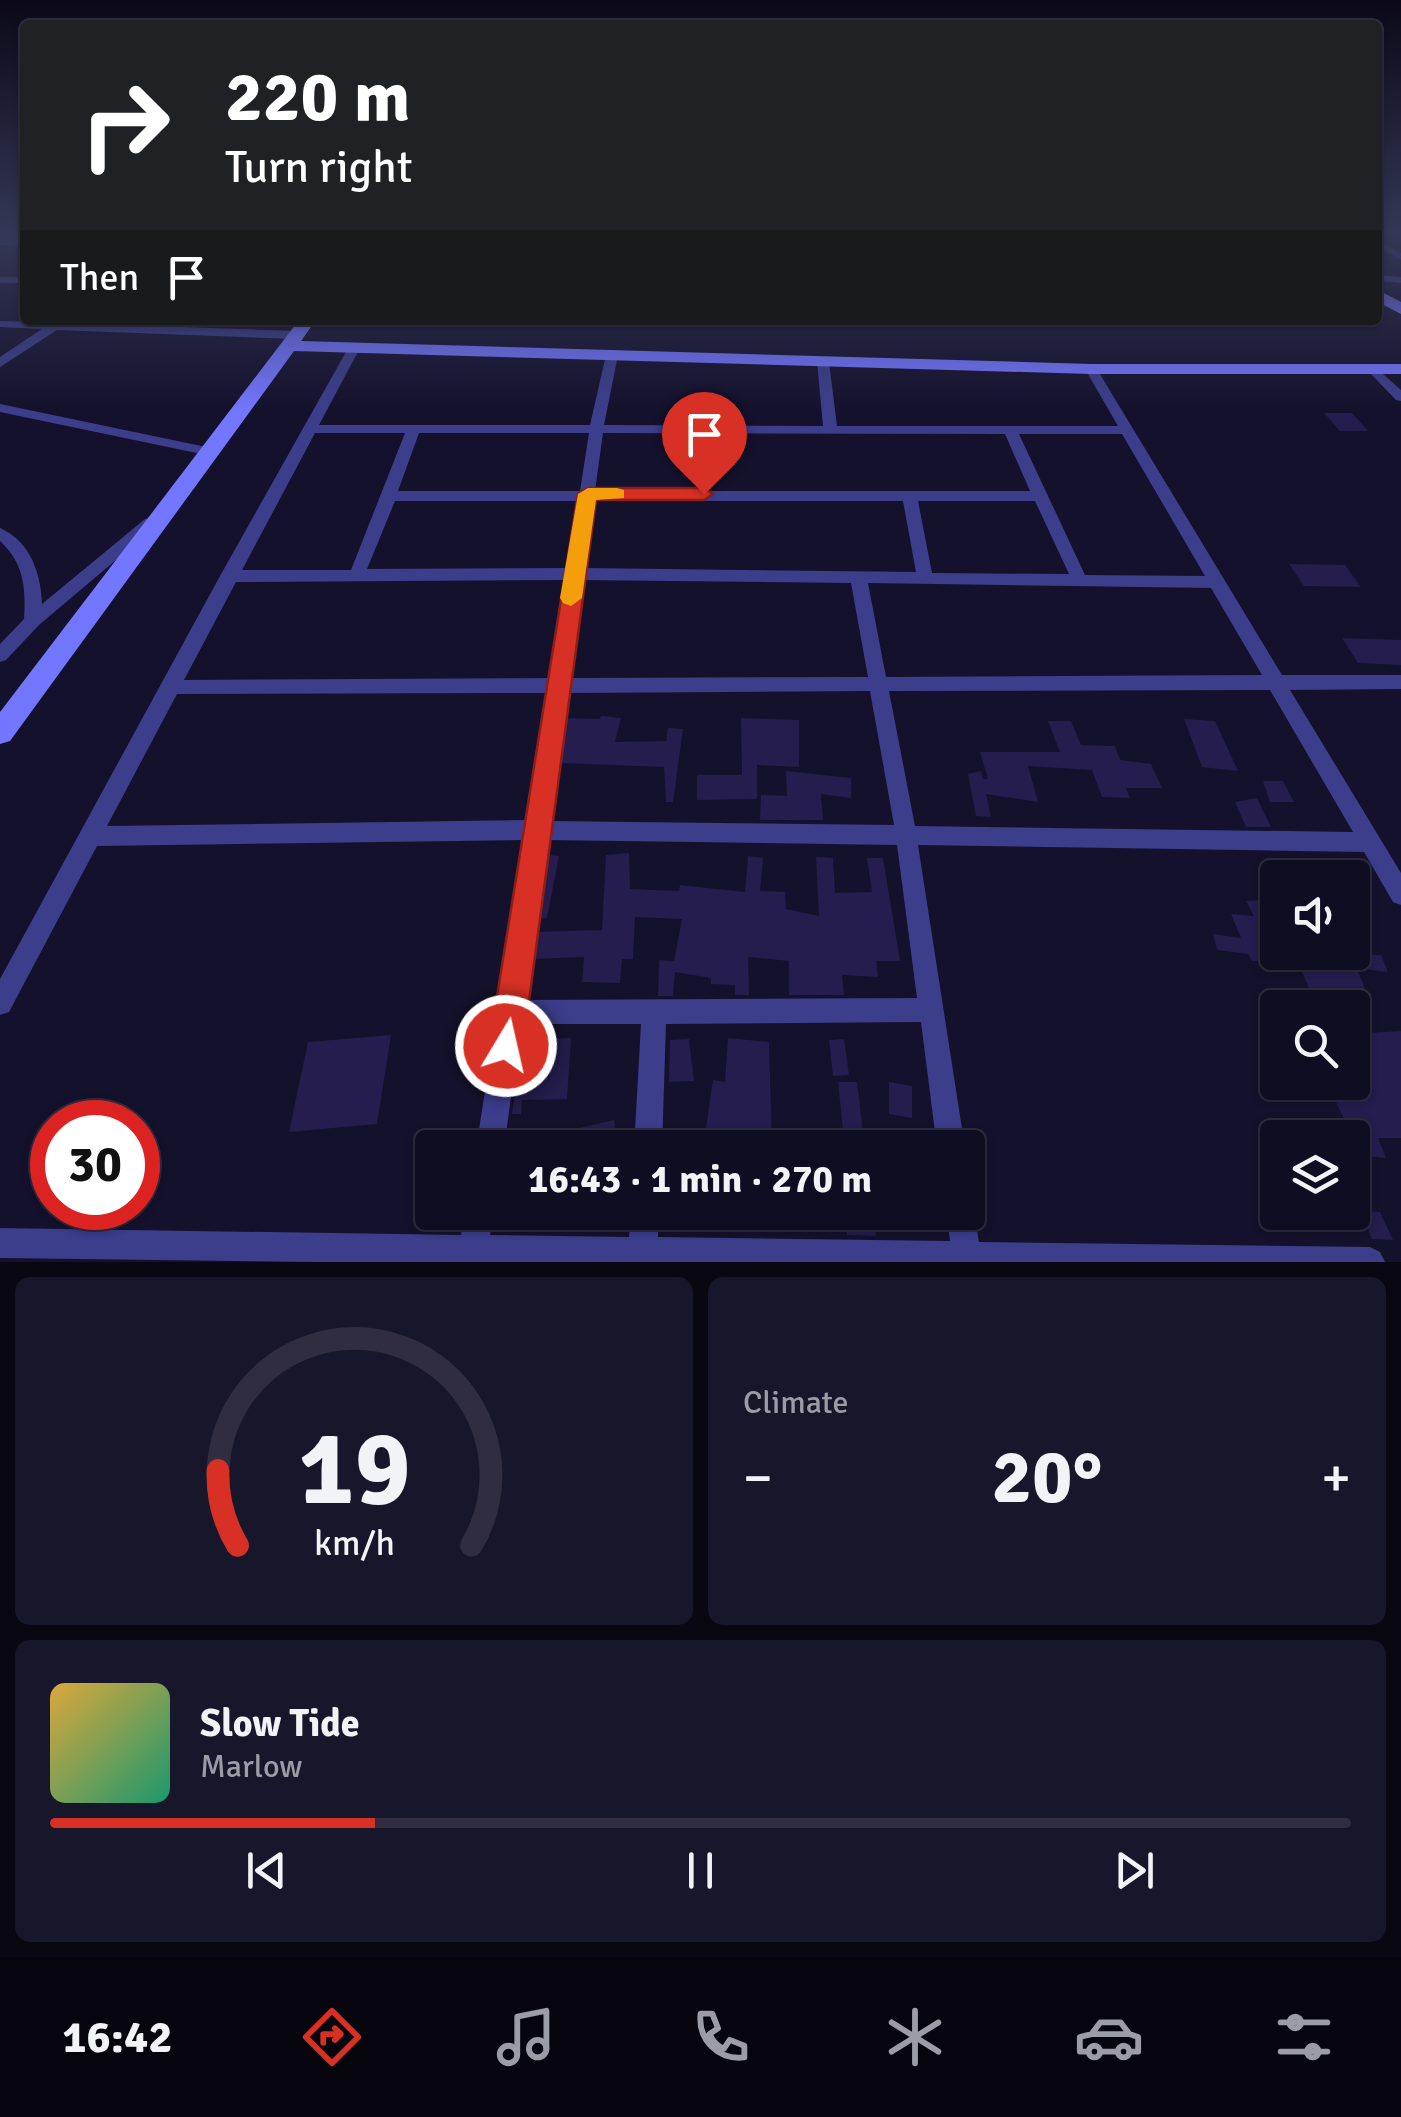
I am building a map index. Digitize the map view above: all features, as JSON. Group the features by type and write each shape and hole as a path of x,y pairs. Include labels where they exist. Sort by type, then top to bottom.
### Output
{"main road":[{"path":"0,733 304,325"},
{"path":"293,340 355,346 1090,369 1401,368"}],"street":[{"path":"0,363 55,325"},
{"path":"86,325 293,340"},
{"path":"0,1003 355,346"},
{"path":"493,1130 596,426 612,355"},
{"path":"822,362 830,428"},
{"path":"1090,369 1401,894"},
{"path":"1374,371 1401,398"},
{"path":"0,408 211,452"},
{"path":"358,574 414,426"},
{"path":"310,428 1124,430"},
{"path":"1010,429 1078,580"},
{"path":"909,495 925,577"},
{"path":"389,496 1040,496"},
{"path":"0,655 33,621 170,506"},
{"path":"0,532 26,557 35,585 33,621"},
{"path":"228,576 574,574 1217,582"},
{"path":"858,576 906,834 949,1130"},
{"path":"168,687 1401,682"},
{"path":"89,836 538,830 1370,842"},
{"path":"512,1012 932,1010"},
{"path":"649,1130 654,1011"},
{"path":"472,1255 476,1230"},
{"path":"643,1253 644,1230"},
{"path":"963,1230 967,1259"},
{"path":"0,1243 472,1255 643,1253 1370,1262"}],"building":[{"path":"1324,413 1352,413 1368,431 1340,431"},
{"path":"1289,564 1345,565 1361,587 1304,586"},
{"path":"1342,638 1401,640 1401,665 1358,663"},
{"path":"567,718 621,718 615,742 666,741 668,728 683,729 673,802 666,802 664,767 561,763"},
{"path":"741,718 799,720 799,767 757,765 757,799 697,800 697,775 742,775"},
{"path":"1184,719 1215,721 1238,771 1202,767"},
{"path":"1048,721 1071,721 1081,745 1115,746 1120,760 1151,764 1162,788 1126,788 1130,798 1102,797 1092,770 1028,766 1038,802 986,794 991,817 976,816 968,774 981,771 983,779 988,779 980,752 1060,752"},
{"path":"786,771 851,778 851,798 821,794 823,820 760,820 761,795 787,796"},
{"path":"1263,781 1283,781 1294,802 1270,802"},
{"path":"1257,798 1271,827 1246,827 1235,802"},
{"path":"629,853 630,889 679,891 680,885 745,892 748,856 763,858 760,891 785,892 786,909 819,916 816,857 833,858 835,893 872,892 867,858 883,858 900,961 876,961 878,977 842,975 844,995 789,995 789,961 748,957 749,995 735,995 735,985 711,984 711,978 675,972 673,996 658,996 659,960 674,961 682,919 635,917 633,959 622,959 620,983 582,982 584,957 533,959 537,932 602,930 606,855"},
{"path":"548,855 559,856 547,918 539,918"},
{"path":"1260,900 1260,961 1252,961 1248,954 1217,950 1213,934 1241,938 1231,914 1254,916 1246,901"},
{"path":"1370,955 1381,955 1388,972 1370,970"},
{"path":"1291,970 1358,970 1365,990 1310,990 1302,971"},
{"path":"1401,1031 1401,1138 1378,1138 1386,1158 1370,1157 1370,1120 1345,1120 1335,1100 1370,1100 1370,1033"},
{"path":"391,1035 377,1124 289,1132 308,1042"},
{"path":"571,1038 567,1099 522,1100 521,1114 512,1114 523,1039"},
{"path":"728,1038 769,1042 771,1130 706,1130 713,1080 725,1082"},
{"path":"689,1039 694,1081 669,1082 670,1040"},
{"path":"844,1039 849,1075 833,1076 829,1040"},
{"path":"838,1082 857,1082 863,1130 843,1130"},
{"path":"889,1082 912,1086 912,1118 889,1114"},
{"path":"614,1120 615,1130 571,1130"},
{"path":"1370,1212 1380,1212 1393,1240 1372,1239 1368,1230"},
{"path":"847,1230 875,1230 876,1236 847,1235"}],"slow traffic":[{"path":"571,598 588,494 617,494"}],"route":[{"path":"506,1046 588,494 704,494"}]}
